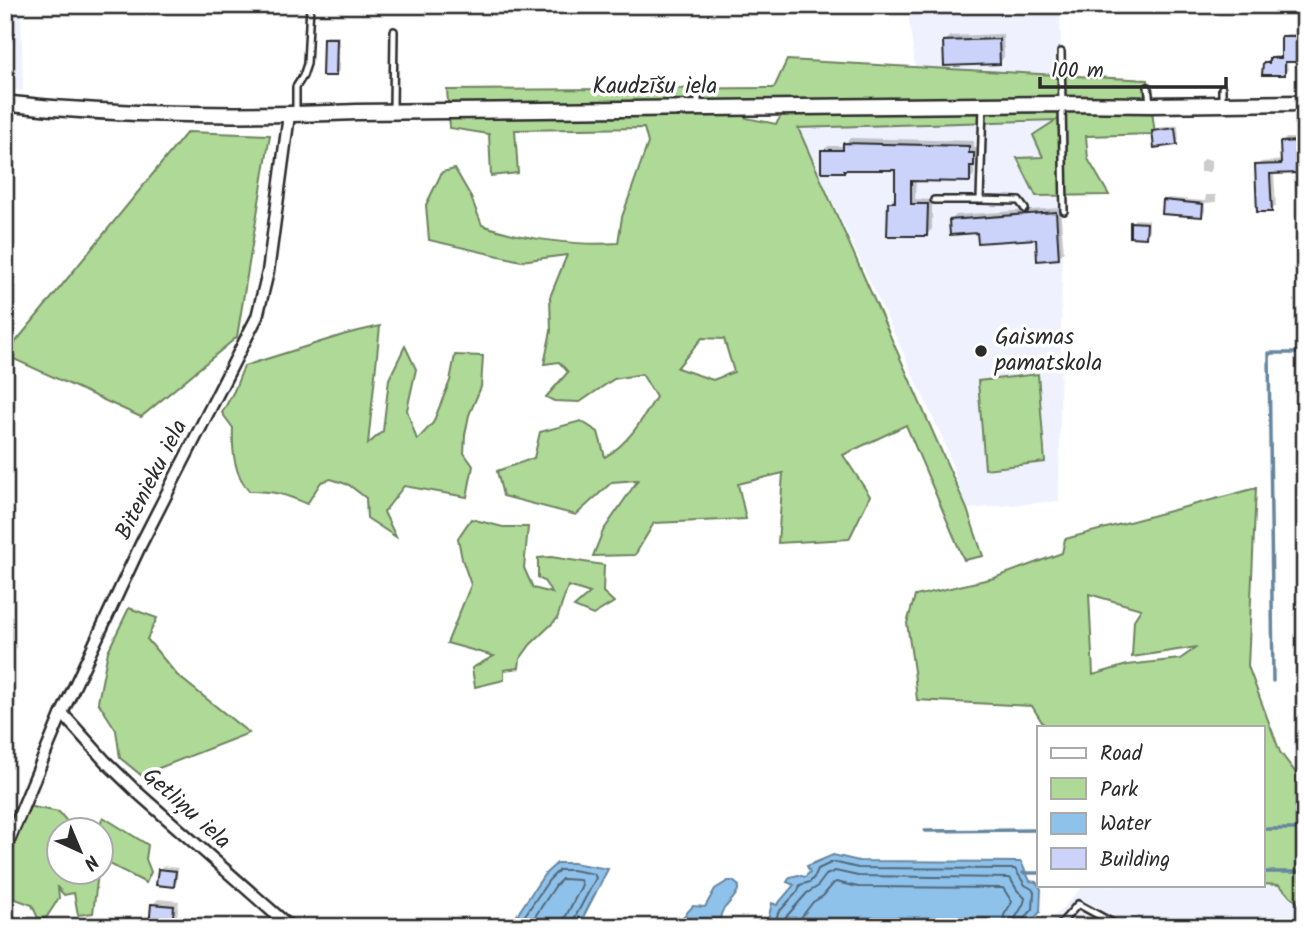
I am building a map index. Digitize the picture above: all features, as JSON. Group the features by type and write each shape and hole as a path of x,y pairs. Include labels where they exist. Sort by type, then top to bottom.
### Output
{"street":[{"name":"Kaudzīšu iela","path":"5,103 117,112 293,115 1305,103"},
{"name":"Bitenieku iela","path":"5,850 62,713 141,544 257,317 268,272 293,115"},
{"name":"Getliņu iela","path":"62,713 138,793 290,927"}],"lane":[{"path":"293,115 296,87 307,64 310,5"},
{"path":"393,112 394,31"},
{"path":"1061,52 1064,211"},
{"path":"1148,87 1151,106"},
{"path":"1222,88 1222,104"},
{"path":"698,90 698,109"},
{"path":"980,200 983,106"},
{"path":"934,200 1019,201 1025,209"},
{"path":"1058,927 1078,904 1116,927"}],"shaded area":[{"path":"5,5 21,5 23,91 5,89"},
{"path":"907,5 1060,5 1062,86 918,88"},
{"name":"Gaismas pamatskola","path":"1058,120 1062,263 1059,501 967,509 943,439 798,127"},
{"path":"1279,885 1305,910 1305,927 1045,927 1083,886"}],"green space":[{"path":"787,60 1148,80 1155,134 1086,136 1088,159 1109,195 1036,196 1017,158 1043,157 1033,135 1056,120 798,128 967,509 983,556 964,560 906,425 843,455 870,496 849,539 778,543 783,473 738,484 746,519 654,523 635,555 593,556 603,531 638,480 612,482 576,515 503,496 497,471 534,458 540,432 581,421 598,432 605,457 628,438 656,397 642,374 614,379 580,402 554,401 546,397 568,372 559,362 544,364 551,331 550,297 567,255 521,261 429,240 426,205 442,172 455,169 470,195 482,225 549,240 618,243 622,217 648,143 644,128 515,130 518,173 491,176 489,134 450,128 447,90 774,88","holes":["740,103 788,105 776,124 746,118","702,338 724,339 734,372 713,380 677,368"]},
{"path":"187,132 270,135 237,337 141,417 5,355"},
{"path":"380,326 368,444 383,431 389,379 405,346 416,369 407,410 417,440 433,423 450,381 455,355 483,356 481,387 469,415 465,435 464,453 473,466 467,497 404,486 384,512 396,537 367,518 366,498 349,485 331,479 321,482 307,504 279,494 249,491 235,462 233,428 222,413 244,366"},
{"path":"1038,374 1045,462 985,469 978,381"},
{"path":"1256,488 1248,666 1280,752 1302,781 1305,795 1305,910 1279,885 1264,884 1264,726 1044,726 1032,706 917,700 907,623 915,596 994,578 1062,553 1065,539","holes":["1089,594 1141,609 1134,620 1132,657 1197,647 1180,659 1127,665 1093,675"]},
{"path":"471,519 503,527 528,527 524,568 533,588 552,593 544,581 538,578 538,558 551,557 604,565 603,592 614,602 593,615 574,607 590,593 568,586 557,619 530,645 520,659 519,668 504,670 504,680 475,687 472,668 494,656 447,643 471,585 458,538"},
{"path":"129,608 157,618 147,639 177,675 249,733 141,775 120,758 116,730 98,702 108,651"},
{"path":"27,806 59,812 62,816 46,816 46,886 96,886 93,913 78,915 74,893 64,895 58,888 59,898 46,918 38,918 32,905 13,898 7,899 5,855"},
{"path":"116,825 148,845 146,859 151,872 146,883 116,867"}],"water":[{"path":"833,855 859,861 1021,862 1030,881 1036,882 1041,889 1040,912 1027,927 761,927 767,924 772,903 777,905 794,885 787,882 790,877 805,877 810,872 807,866"},
{"path":"557,863 608,869 578,927 509,927 544,875"},
{"path":"728,881 739,886 735,896 722,912 718,927 674,927 693,906 705,907 715,889"}],"building":[{"path":"1281,36 1299,36 1299,45 1305,45 1305,62 1285,62 1285,75 1262,75 1263,63 1269,63 1269,58 1281,58"},
{"path":"323,38 337,38 336,76 322,76"},
{"path":"999,39 1000,64 944,66 943,41"},
{"path":"1175,128 1177,145 1154,148 1152,131"},
{"path":"1299,141 1300,173 1270,174 1272,212 1257,212 1255,165 1281,164 1280,142"},
{"path":"843,143 969,146 969,153 974,153 974,166 970,166 970,182 911,181 911,204 928,204 927,236 887,236 888,202 895,202 895,170 821,172 821,150 843,150"},
{"path":"1163,200 1203,204 1202,217 1162,214"},
{"path":"1056,212 1059,259 1037,261 1036,239 978,243 977,233 950,235 949,220"},
{"path":"1130,222 1147,223 1146,238 1130,237"},
{"path":"158,869 176,871 174,887 156,885"},
{"path":"151,904 174,906 172,927 149,927"}],"waterway":[{"path":"1273,681 1269,353 1305,353"},
{"path":"1264,829 1305,829"},
{"path":"925,831 1037,830"},
{"path":"1264,872 1305,872"},
{"path":"1023,873 1037,873"}],"place":[{"name":"Gaismas pamatskola","path":"981,351"}]}
